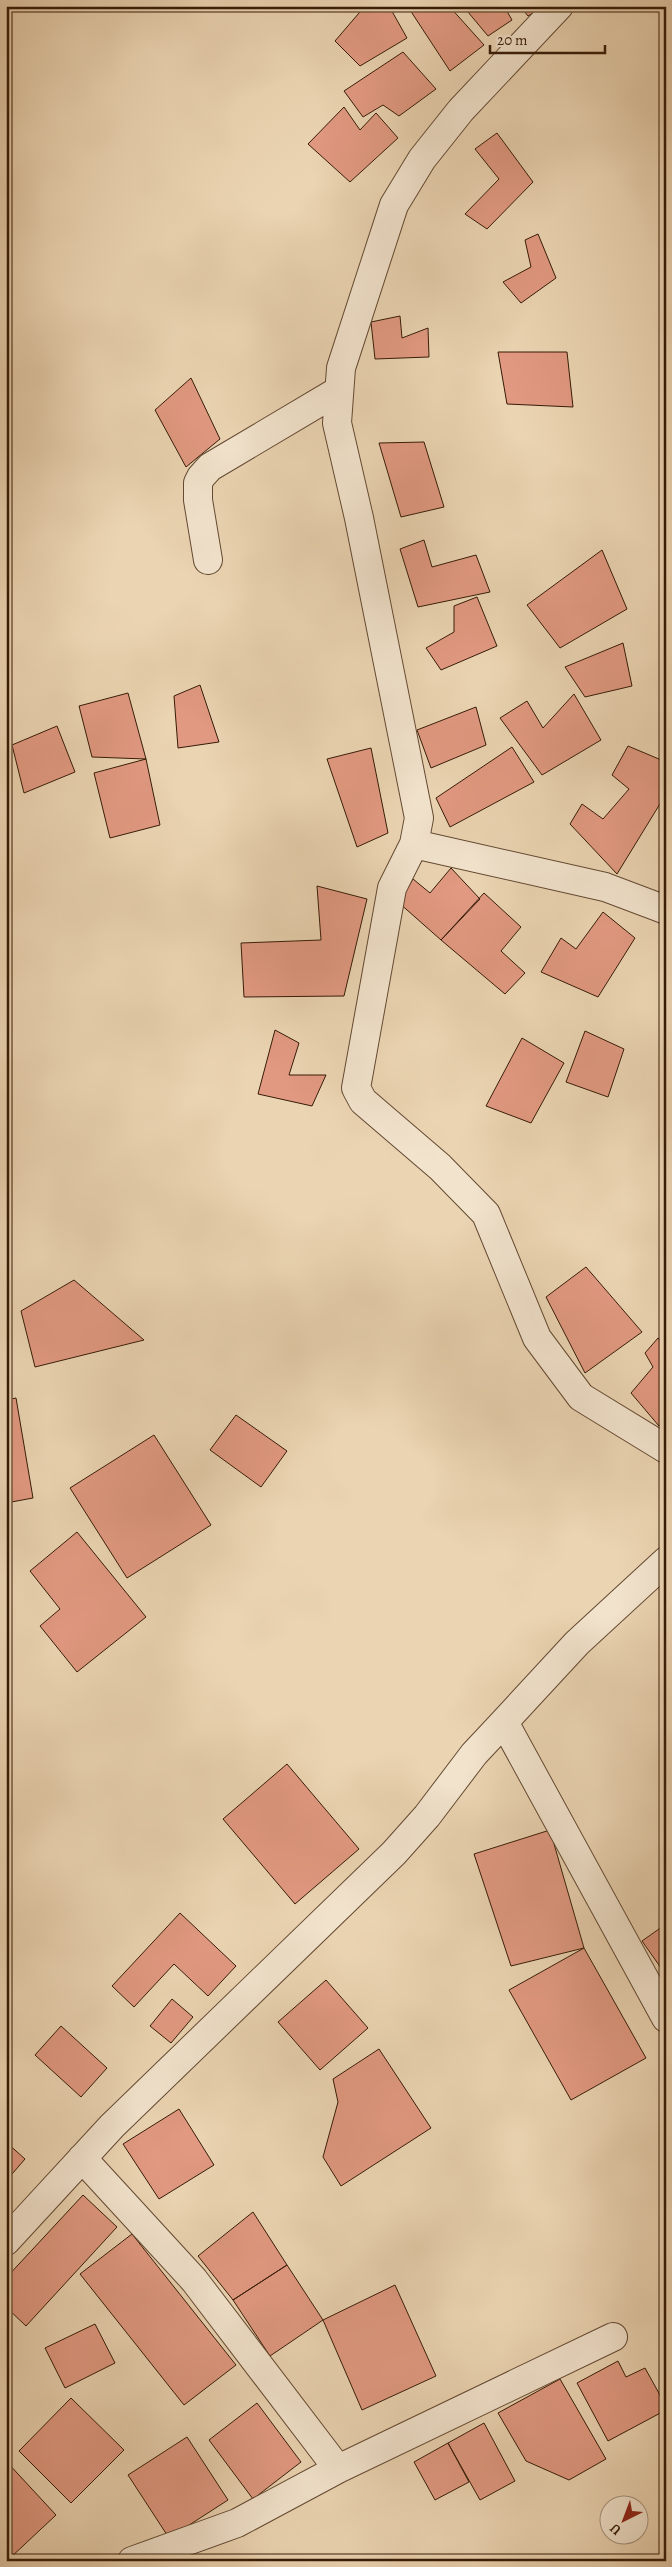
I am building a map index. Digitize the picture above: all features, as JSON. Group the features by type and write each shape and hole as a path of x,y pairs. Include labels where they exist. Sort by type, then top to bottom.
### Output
{"street":[{"path":"559,6 461,110 422,158 394,205 341,368 337,423 360,518 418,818 414,844 392,888 356,1088 363,1101 440,1167 486,1214 537,1338 581,1397 666,1449"},
{"path":"208,560 198,500 200,477 210,467 338,390"},
{"path":"414,844 605,887 666,910"},
{"path":"6,2241 112,2126 394,1853 428,1816 474,1754 577,1643 666,1561"},
{"path":"504,1722 666,2018"},
{"path":"82,2158 194,2280 338,2469"},
{"path":"132,2561 237,2523 338,2469 613,2337"}],"building":[{"path":"365,6 389,6 407,38 360,66 335,41"},
{"path":"418,6 449,6 484,45 450,71 410,10"},
{"path":"463,6 504,6 512,20 488,36"},
{"path":"520,6 545,6 528,16"},
{"path":"403,52 436,89 399,116 383,105 363,117 344,91"},
{"path":"344,107 360,130 376,113 398,138 350,182 308,144"},
{"path":"497,133 533,182 487,229 465,214 499,179 475,149"},
{"path":"538,234 556,278 521,303 503,282 531,267 525,240"},
{"path":"400,316 402,338 428,328 429,357 375,359 371,322"},
{"path":"498,352 567,352 573,407 507,404"},
{"path":"191,378 220,439 186,467 155,410"},
{"path":"424,442 444,507 401,517 379,443"},
{"path":"424,540 432,567 476,555 490,592 418,607 400,549"},
{"path":"602,550 627,609 560,648 527,605"},
{"path":"477,597 497,646 441,670 426,648 454,632 454,606"},
{"path":"623,643 632,686 585,697 565,667"},
{"path":"200,685 219,742 178,748 174,696"},
{"path":"128,693 146,759 92,757 79,706"},
{"path":"574,694 601,740 542,775 500,718 527,701 543,728"},
{"path":"476,707 486,745 431,768 417,730"},
{"path":"57,726 75,772 24,793 12,745"},
{"path":"628,746 666,762 666,794 617,874 570,824 582,804 603,819 629,789 612,775"},
{"path":"512,747 534,782 450,827 436,798"},
{"path":"371,748 388,833 357,847 327,759"},
{"path":"146,759 160,825 110,838 94,773"},
{"path":"451,868 480,899 441,940 398,902 413,879 430,893"},
{"path":"317,886 367,899 344,996 244,997 241,943 321,940"},
{"path":"484,893 521,927 501,951 525,973 505,994 441,940"},
{"path":"603,912 635,938 598,997 541,972 561,938 576,949"},
{"path":"275,1030 299,1043 289,1075 326,1075 312,1106 258,1094"},
{"path":"585,1031 624,1049 608,1097 566,1082"},
{"path":"522,1038 564,1063 531,1123 486,1106"},
{"path":"586,1267 642,1332 585,1373 546,1297"},
{"path":"74,1280 144,1340 35,1367 21,1311"},
{"path":"658,1338 666,1345 666,1419 659,1426 631,1393 653,1367 645,1353"},
{"path":"16,1398 33,1498 6,1503 6,1400"},
{"path":"236,1415 287,1451 261,1487 210,1450"},
{"path":"154,1435 211,1525 127,1578 70,1488"},
{"path":"77,1532 146,1617 77,1672 40,1626 60,1609 30,1571"},
{"path":"287,1764 359,1849 295,1904 223,1819"},
{"path":"550,1830 584,1948 511,1966 474,1854"},
{"path":"180,1913 236,1966 208,1996 174,1964 134,2007 112,1986"},
{"path":"666,1924 666,1975 642,1941"},
{"path":"584,1948 646,2058 571,2100 509,1990"},
{"path":"326,1980 368,2028 320,2070 278,2022"},
{"path":"172,1999 193,2017 171,2043 150,2026"},
{"path":"61,2026 107,2068 81,2097 35,2055"},
{"path":"379,2049 431,2128 341,2186 323,2157 338,2102 333,2079"},
{"path":"179,2109 214,2165 159,2199 123,2144"},
{"path":"6,2142 25,2159 6,2181"},
{"path":"83,2195 117,2227 26,2326 6,2307 6,2278"},
{"path":"253,2212 287,2265 233,2300 198,2256"},
{"path":"132,2234 236,2365 184,2405 80,2274"},
{"path":"287,2265 323,2320 270,2356 233,2300"},
{"path":"395,2285 436,2376 362,2410 323,2320"},
{"path":"95,2324 115,2363 65,2388 45,2348"},
{"path":"618,2361 626,2377 645,2368 666,2406 666,2410 608,2441 577,2383"},
{"path":"560,2379 606,2459 569,2480 526,2461 498,2413"},
{"path":"71,2398 124,2450 71,2503 19,2451"},
{"path":"257,2403 301,2462 253,2499 209,2440"},
{"path":"484,2423 515,2481 480,2500 448,2443"},
{"path":"187,2437 228,2500 169,2538 128,2475"},
{"path":"448,2443 469,2482 435,2500 414,2462"},
{"path":"6,2461 56,2515 9,2559 6,2555"}]}
